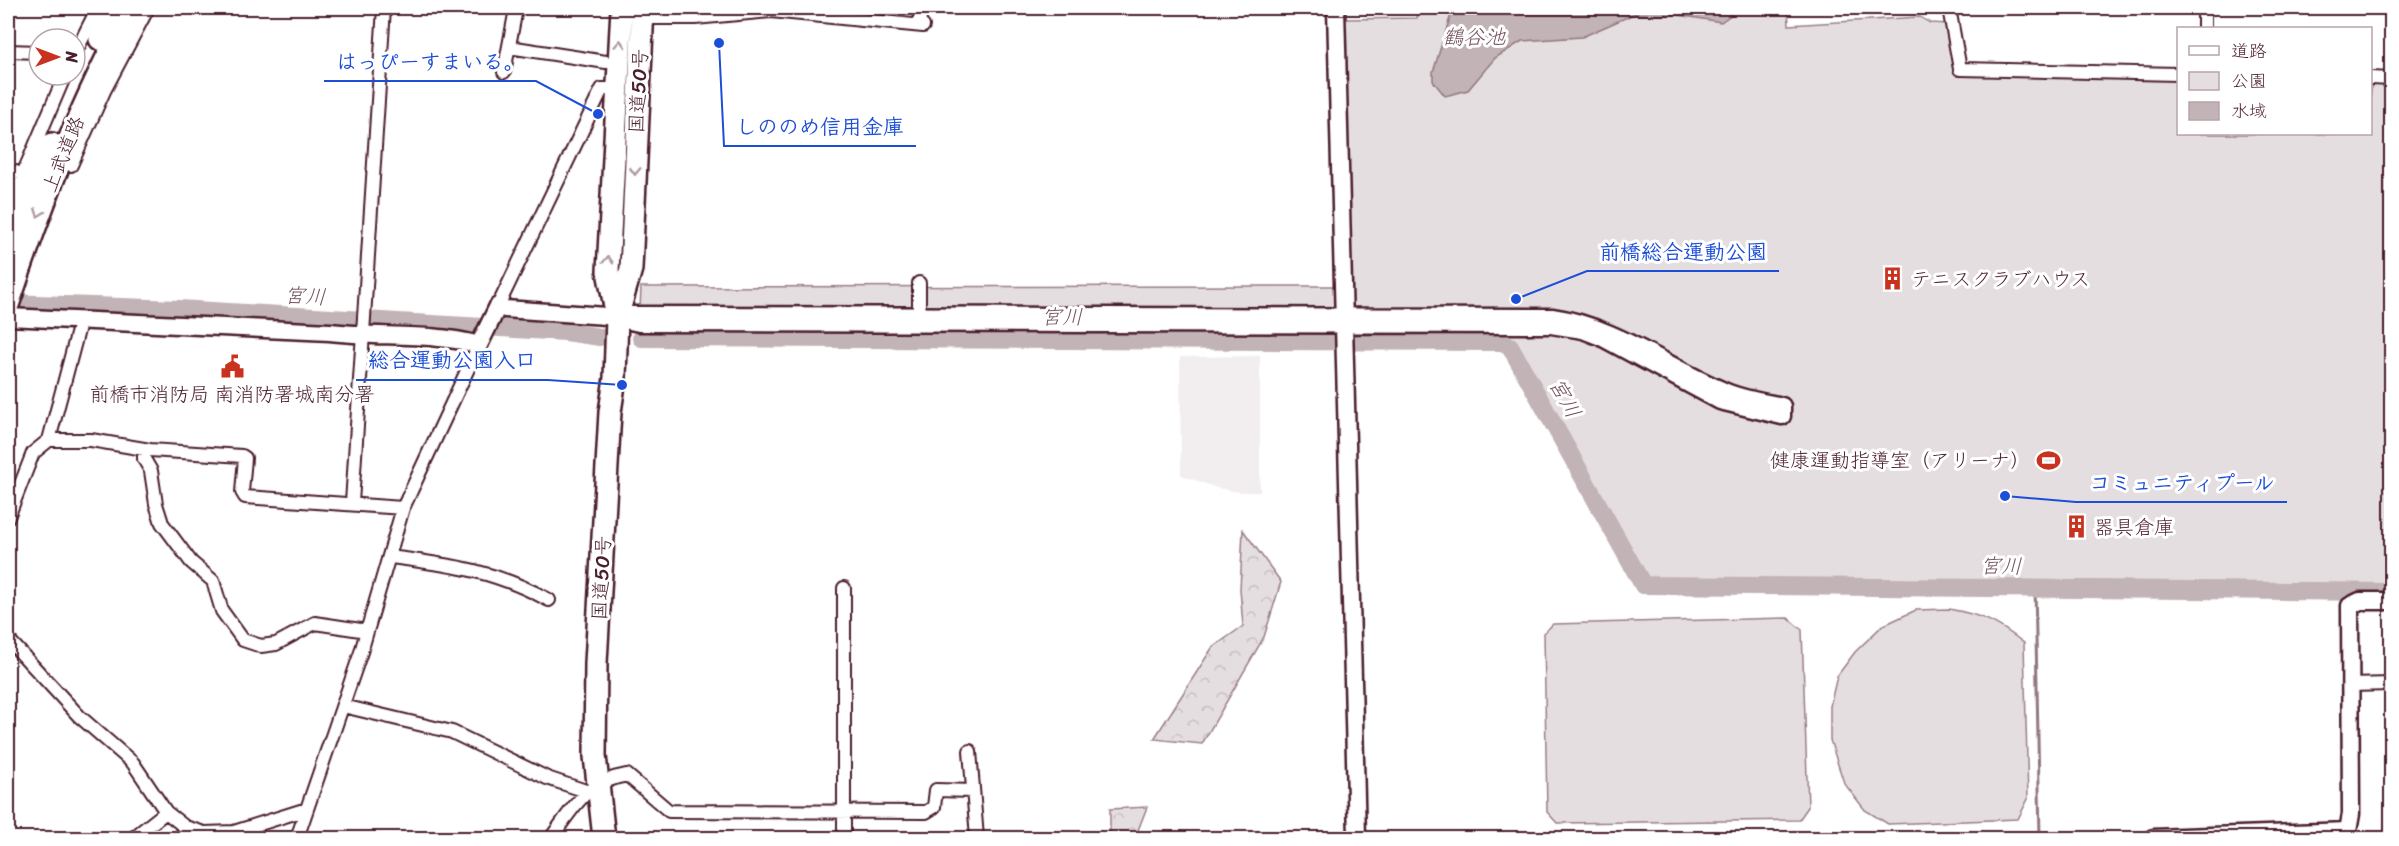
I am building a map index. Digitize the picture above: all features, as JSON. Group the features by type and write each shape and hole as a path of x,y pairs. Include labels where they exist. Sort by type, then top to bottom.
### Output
{"highway":[{"name":"上武道路","path":"9,236 116,8"},
{"name":"上武道路","path":"10,299 111,46 133,8"},
{"name":"国道50号","path":"617,317 608,272 622,8"},
{"name":"国道50号","path":"604,838 591,788 596,663 617,317 631,269 642,13"}],"street":[{"path":"87,30 98,8"},
{"path":"71,165 75,138 148,8"},
{"path":"352,503 384,8"},
{"path":"504,72 519,8"},
{"path":"642,13 695,18 771,9 921,26 921,8"},
{"path":"1336,8 1357,838"},
{"path":"1949,8 1960,69 2177,74"},
{"path":"2204,8 2204,27"},
{"path":"509,47 606,62"},
{"path":"8,51 27,52"},
{"path":"2372,78 2391,79"},
{"path":"9,236 22,174 60,87"},
{"path":"297,838 343,706 403,508 602,89 618,89"},
{"path":"8,170 22,174"},
{"path":"919,283 919,319"},
{"path":"496,311 505,309 617,317 632,322 650,323 919,319 1344,330 1534,324 1583,330 1720,401 1782,416 1782,406 1724,391 1605,331 1573,320 1540,317 1344,330"},
{"path":"8,317 481,340"},
{"path":"8,517 33,453 49,440 81,320"},
{"path":"49,440 101,441 144,449 242,456 245,458 242,492 245,497 403,508"},
{"path":"144,449 144,459 151,471 156,504 162,523 191,562 213,581 226,620 243,640 261,645 276,644 315,623 367,631"},
{"path":"390,557 491,574 511,580 549,600"},
{"path":"844,588 844,838"},
{"path":"2153,838 2350,835 2350,606 2360,601 2391,601"},
{"path":"8,639 79,716 132,763 166,812 194,831 224,834 307,809"},
{"path":"2349,685 2391,684"},
{"path":"343,706 452,732 548,778 591,788"},
{"path":"970,751 977,838"},
{"path":"551,838 591,788 627,775 669,811 929,812 934,807 936,790 973,791"},
{"path":"133,838 166,812"}],"shaded area":[{"path":"1260,356 1260,492 1238,492 1217,488 1181,475 1180,357"}],"green space":[{"path":"1419,8 1788,8 1789,25 1920,17 1930,23 1949,24 1955,67 2177,80 2177,135 2372,135 2372,84 2391,84 2390,584 1644,581 1508,335 639,333 641,287 1349,286 1344,19 1417,18"},
{"path":"1243,530 1281,582 1264,637 1202,744 1154,739 1212,648 1243,626 1240,589"},
{"path":"1949,609 1989,620 2024,643 2028,799 2018,819 1888,824 1865,810 1844,783 1830,740 1830,706 1837,676 1855,652 1882,626 1916,610"},
{"path":"1788,618 1802,630 1808,807 1799,820 1557,823 1547,812 1544,633 1553,624"},
{"path":"1147,807 1135,838 1110,838 1110,809"}],"water":[{"name":"鶴谷池","path":"1453,8 1735,8 1732,14 1721,22 1678,15 1634,14 1582,37 1522,41 1495,58 1468,90 1445,96 1433,81 1433,72"}],"waterway":[{"name":"宮川","path":"8,303 179,309 566,332 600,337"},
{"name":"宮川","path":"641,338 1502,342 1510,346 1643,585 2384,592"},
{"path":"2035,586 2040,838"}],"place":[{"name":"しののめ信用金庫","path":"719,43"},
{"name":"はっぴーすまいる。","path":"598,114"},
{"name":"テニスクラブハウス","path":"1893,279"},
{"name":"前橋総合運動公園","path":"1516,299"},
{"name":"前橋市消防局 南消防署城南分署","path":"232,367"},
{"name":"総合運動公園入口","path":"622,385"},
{"name":"健康運動指導室（アリーナ）","path":"2048,460"},
{"name":"コミュニティプール","path":"2005,496"},
{"name":"器具倉庫","path":"2076,527"}]}
